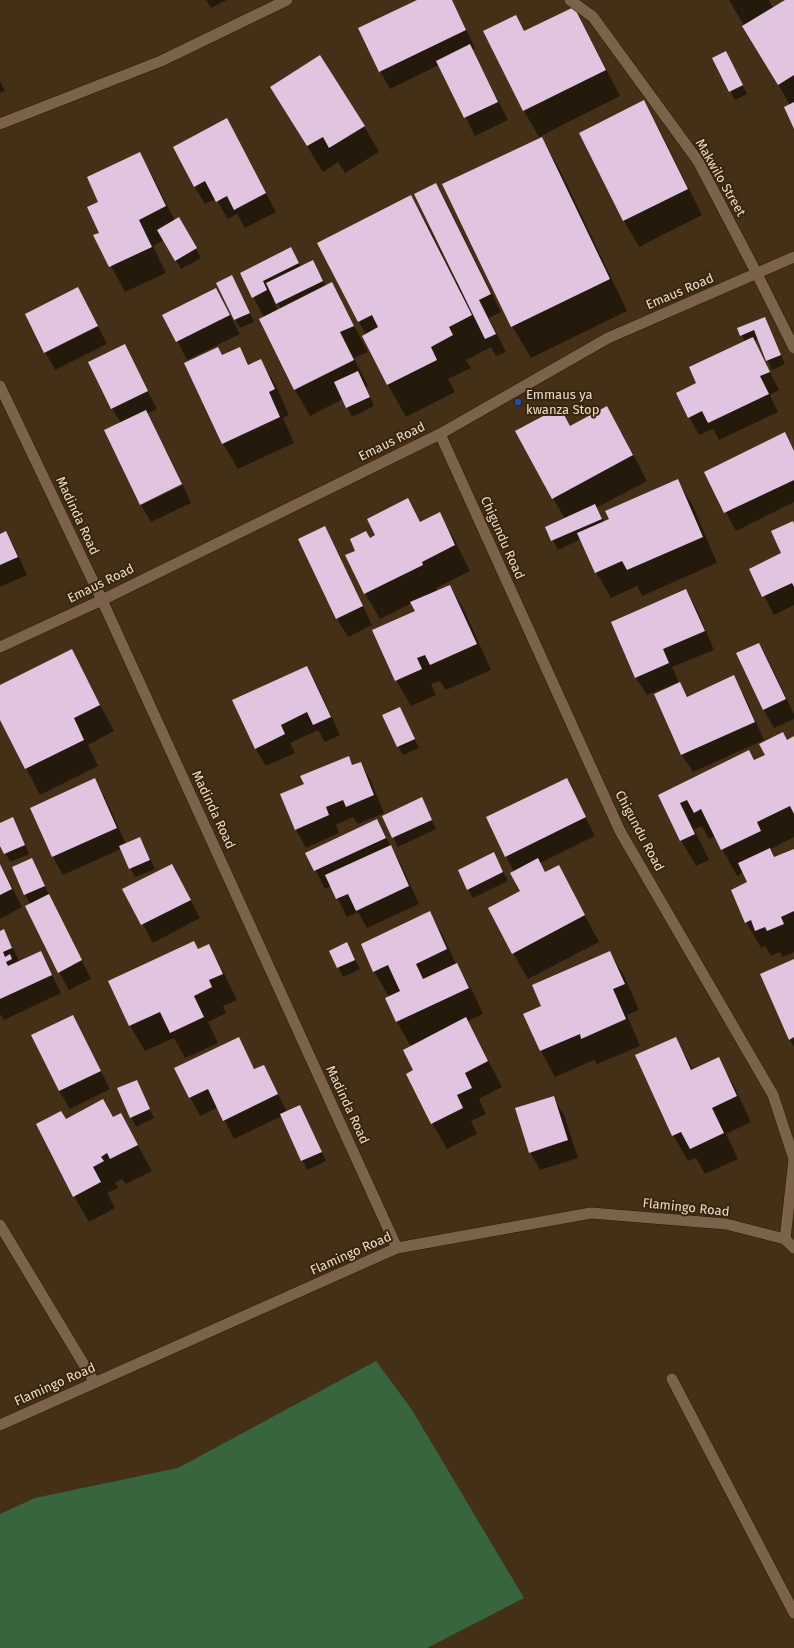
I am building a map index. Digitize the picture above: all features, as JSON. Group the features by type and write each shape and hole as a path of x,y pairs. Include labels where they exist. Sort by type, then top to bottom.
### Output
{"street":[{"path":"0,124 161,61 287,0"},
{"name":"Makwilo Street","path":"570,0 593,17 698,161 758,274 794,348"},
{"name":"Emaus Road","path":"0,647 102,600 440,434 608,338 758,274 794,257"},
{"name":"Madinda Road","path":"0,386 102,600 397,1248"},
{"name":"Chigundu Road","path":"440,434 620,831 773,1095 794,1159 785,1239"},
{"name":"Flamingo Road","path":"0,1425 397,1248 591,1213 726,1224 785,1239"},
{"path":"0,1225 95,1383"},
{"path":"785,1239 794,1248"},
{"path":"672,1379 794,1613"}],"green space":[{"path":"376,1361 412,1410 524,1598 427,1648 0,1648 0,1514 35,1498 178,1468"}],"building":[{"path":"417,0 452,0 466,30 379,72 358,28"},
{"path":"785,0 794,0 794,75 778,85 742,26"},
{"path":"574,7 606,70 523,111 483,31 516,15 524,31"},
{"path":"470,44 498,102 464,118 436,61"},
{"path":"726,51 743,85 729,92 712,58"},
{"path":"320,55 365,126 329,148 323,137 307,146 270,87"},
{"path":"644,100 688,189 623,221 579,133"},
{"path":"794,102 794,129 784,107"},
{"path":"227,118 266,193 234,210 227,196 216,202 205,181 194,187 173,147"},
{"path":"542,137 610,279 511,327 442,184"},
{"path":"140,152 166,206 139,220 152,247 109,267 93,235 99,233 87,207 98,202 87,177"},
{"path":"436,183 491,294 479,300 496,334 485,339 414,194"},
{"path":"411,195 472,315 449,327 453,335 431,347 437,360 387,385 362,336 378,327 372,315 358,322 317,243"},
{"path":"179,217 197,248 175,261 157,230"},
{"path":"291,247 299,263 263,281 267,290 252,298 240,273"},
{"path":"313,260 323,281 276,304 266,283"},
{"path":"232,275 250,313 234,320 216,283"},
{"path":"332,282 354,326 340,332 354,360 294,390 259,319"},
{"path":"78,287 98,326 44,353 25,314"},
{"path":"216,288 230,315 176,342 162,315"},
{"path":"765,317 781,355 766,361 754,330 740,336 737,328"},
{"path":"753,337 770,372 760,376 769,394 708,423 702,411 688,418 676,393 696,383 689,367"},
{"path":"125,344 148,391 111,409 88,362"},
{"path":"218,347 222,355 240,347 248,365 261,359 275,389 269,392 280,417 222,444 184,363"},
{"path":"358,371 370,397 346,408 334,382"},
{"path":"607,406 633,455 552,499 515,431 560,407 570,426"},
{"path":"146,410 182,484 140,505 104,430"},
{"path":"785,432 794,451 794,480 724,513 704,472"},
{"path":"678,479 703,537 627,570 622,561 595,573 577,533 609,519 605,511"},
{"path":"408,498 420,522 440,512 455,545 422,562 423,565 364,594 345,555 355,551 350,539 366,531 370,538 375,535 367,519"},
{"path":"595,504 602,519 551,541 545,527"},
{"path":"793,521 794,587 792,583 762,597 749,569 781,553 771,531"},
{"path":"325,526 363,606 336,619 298,539"},
{"path":"6,531 18,557 0,565 0,534"},
{"path":"450,585 477,644 430,665 425,655 417,658 422,669 395,681 372,630 415,611 410,602"},
{"path":"686,589 705,631 663,649 669,663 635,678 611,622"},
{"path":"759,643 786,699 763,710 736,653"},
{"path":"72,649 100,705 74,718 84,740 25,769 0,720 0,685"},
{"path":"307,666 331,717 313,725 307,712 281,725 285,734 255,749 232,700"},
{"path":"734,675 755,722 681,755 654,694 680,682 687,697"},
{"path":"400,707 415,739 397,747 382,715"},
{"path":"783,732 787,740 794,736 794,814 790,806 757,822 761,831 721,850 701,809 694,813 687,800 680,803 695,834 680,841 658,795 749,750 754,760 765,755 759,744"},
{"path":"349,756 352,765 361,762 374,795 346,807 343,800 326,807 329,815 295,830 280,794 304,784 300,776"},
{"path":"95,778 117,828 52,857 30,808"},
{"path":"567,778 586,817 505,857 486,817"},
{"path":"422,797 432,820 392,838 382,816"},
{"path":"13,817 25,845 4,854 0,846 0,823"},
{"path":"377,819 386,838 314,871 305,853"},
{"path":"140,837 150,860 129,869 119,846"},
{"path":"391,845 409,886 356,911 348,894 336,899 325,875"},
{"path":"770,848 774,857 794,849 794,911 781,917 784,924 767,931 765,927 755,931 751,920 745,923 731,890 747,882 738,863"},
{"path":"494,852 503,872 467,890 458,870"},
{"path":"32,858 45,886 24,895 12,867"},
{"path":"538,858 545,872 559,865 585,915 512,954 488,908 520,891 510,873"},
{"path":"0,864 12,889 0,895"},
{"path":"172,864 191,900 141,925 122,889"},
{"path":"49,894 82,960 58,973 25,906"},
{"path":"430,911 447,949 416,964 423,979 457,963 469,988 396,1022 385,998 400,991 388,965 373,972 361,944"},
{"path":"4,929 12,948 3,952 5,957 10,954 12,959 6,962 8,966 41,951 52,975 0,999 0,931"},
{"path":"194,941 198,949 209,944 223,974 209,980 212,987 194,996 204,1017 170,1033 160,1012 129,1026 108,981"},
{"path":"347,942 355,960 337,968 329,951"},
{"path":"610,951 625,984 613,989 626,1019 581,1039 580,1034 540,1051 523,1014 541,1006 532,985"},
{"path":"794,959 794,1037 789,1040 760,974"},
{"path":"73,1015 101,1071 59,1091 31,1035"},
{"path":"466,1017 488,1061 465,1073 472,1088 457,1095 463,1108 431,1124 406,1074 413,1070 403,1050"},
{"path":"239,1037 254,1069 264,1065 278,1094 223,1121 208,1089 189,1098 174,1068"},
{"path":"676,1037 691,1070 719,1057 737,1096 712,1108 724,1133 690,1149 681,1132 672,1136 635,1055"},
{"path":"137,1080 150,1109 130,1118 117,1088"},
{"path":"554,1096 568,1140 529,1153 515,1108"},
{"path":"103,1099 113,1117 121,1113 138,1145 110,1159 107,1153 101,1157 104,1161 93,1167 101,1182 73,1197 36,1124 61,1111 66,1119"},
{"path":"300,1105 322,1152 301,1161 280,1114"}],"place":[{"name":"Emmaus ya kwanza Stop","path":"518,402"}]}
